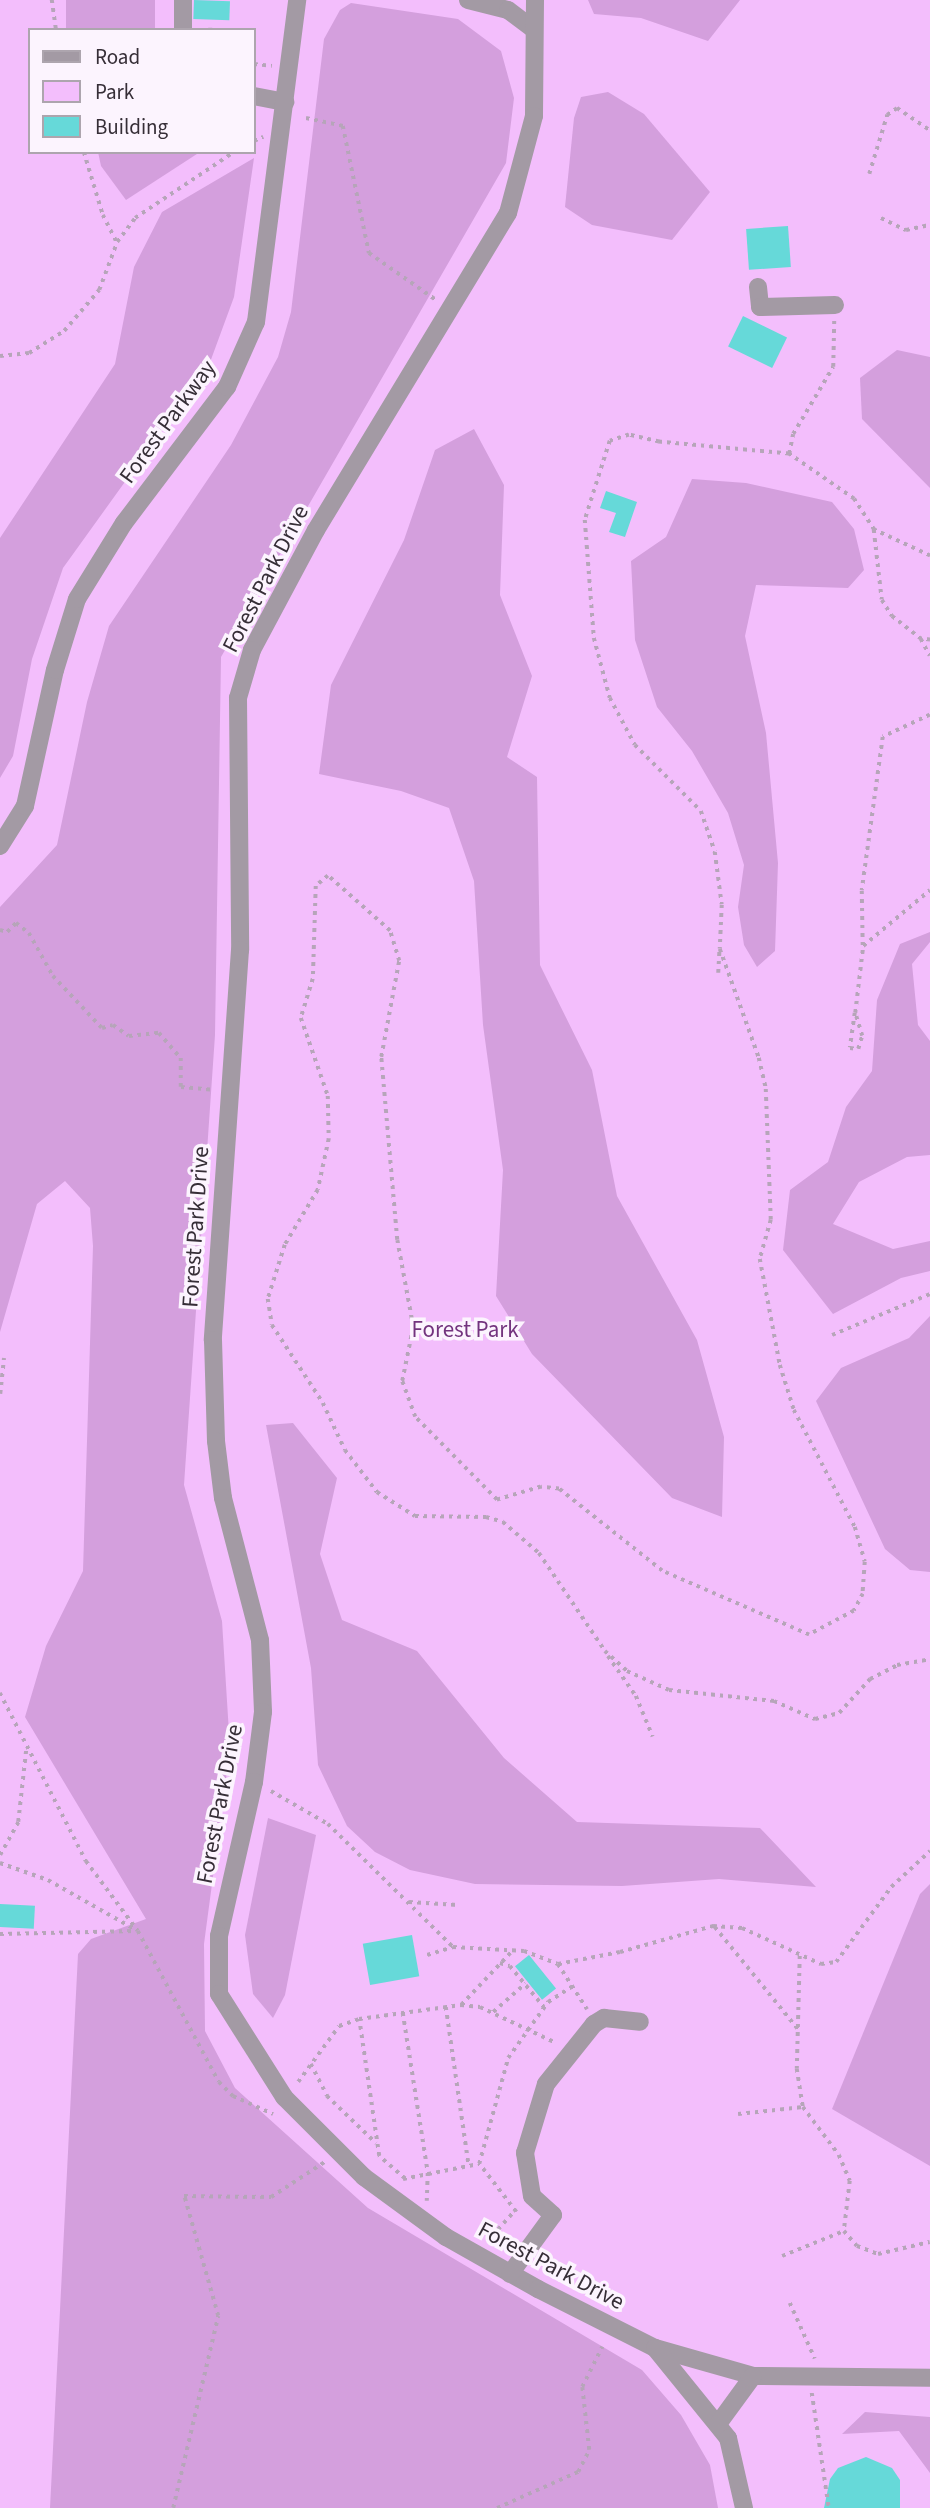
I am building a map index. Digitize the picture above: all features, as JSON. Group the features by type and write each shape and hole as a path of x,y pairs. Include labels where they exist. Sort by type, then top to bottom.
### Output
{"street":[{"path":"183,0 183,28"},
{"name":"Forest Parkway","path":"0,846 25,806 58,657 77,599 124,523 227,387 256,322 297,0"},
{"path":"468,0 508,10 533,29"},
{"name":"Forest Park Drive","path":"535,0 534,116 508,213 316,530 252,650 238,698 240,950 213,1340 223,1498 260,1640 263,1712 254,1782 219,1936 219,1994 284,2097 364,2177 446,2237 510,2274 654,2348 753,2376 930,2378"},
{"path":"256,96 285,102"},
{"path":"758,287 760,307 835,305"},
{"path":"510,2274 553,2215 532,2196 526,2153 535,2107 553,2074 594,2024 604,2018 640,2021"},
{"name":"Forest Park Drive","path":"654,2348 728,2438 744,2508"},
{"path":"718,2424 753,2376"}],"path":[{"path":"52,0 56,28"},
{"path":"256,64 272,66"},
{"path":"869,174 887,115 897,108 930,130"},
{"path":"306,118 343,126 369,253 438,302"},
{"path":"256,140 264,136"},
{"path":"85,154 103,215 117,242"},
{"path":"0,356 36,350 76,321 99,290 117,242 146,208 231,154"},
{"path":"881,218 906,230 930,225"},
{"path":"789,454 793,434 833,367 835,305"},
{"path":"718,973 722,905 715,852 701,811 635,745 610,698 594,638 585,520 610,441 629,435 659,442 789,454 854,499 874,530 882,600 892,616 921,639 930,656"},
{"path":"874,530 930,556"},
{"path":"921,639 930,640"},
{"path":"855,1013 862,1036 858,1049 850,1048 863,946 862,891 883,737 930,715"},
{"path":"653,1737 636,1696 539,1553 503,1522 486,1517 415,1516 377,1492 345,1450 323,1403 272,1325 268,1299 285,1245 318,1190 329,1139 328,1096 300,1018 313,979 316,886 328,876 347,889 390,932 399,961 381,1057 397,1240 414,1327 402,1381 415,1418 497,1500 541,1487 559,1489 662,1571 810,1635 854,1611 863,1594 865,1562 855,1527 794,1410 780,1365 760,1259 771,1220 766,1089 759,1058 720,949"},
{"path":"863,946 930,890"},
{"path":"0,930 7,932 16,923 29,933 53,976 102,1028 113,1025 129,1036 159,1033 181,1058 181,1087 213,1090"},
{"path":"832,1335 930,1294"},
{"path":"0,1394 4,1358"},
{"path":"605,1651 626,1671 669,1690 774,1701 815,1719 839,1713 878,1674 897,1665 930,1659"},
{"path":"0,1693 86,1861 138,1931 219,2082 233,2096 273,2113"},
{"path":"0,1855 18,1822 26,1747"},
{"path":"271,1791 328,1824 453,1947"},
{"path":"427,1955 453,1947 512,1951 558,1964 713,1926 742,1928 821,1964 836,1962 891,1887 930,1851"},
{"path":"0,1863 48,1880 138,1931"},
{"path":"407,1902 458,1905"},
{"path":"713,1926 799,2031"},
{"path":"0,1934 138,1931"},
{"path":"461,2005 512,1951"},
{"path":"800,1956 797,2069 803,2107 839,2155 850,2181 844,2231 857,2246 878,2254 930,2242"},
{"path":"500,1963 510,1966 544,2007"},
{"path":"558,1964 574,1985 594,2024"},
{"path":"493,2012 525,1984"},
{"path":"479,2164 508,2058 527,2027 544,2007 574,1985"},
{"path":"298,2082 339,2026 359,2019 461,2005 493,2012 556,2043"},
{"path":"446,2007 469,2166"},
{"path":"403,2013 428,2174 426,2207"},
{"path":"359,2019 379,2156 405,2179"},
{"path":"311,2064 327,2096 377,2144"},
{"path":"738,2114 803,2107"},
{"path":"173,2508 218,2316 184,2196 271,2197 339,2152"},
{"path":"394,2181 479,2164"},
{"path":"479,2164 516,2212"},
{"path":"782,2256 844,2231"},
{"path":"790,2303 815,2359"},
{"path":"497,2508 578,2472 589,2451 582,2387 602,2347"},
{"path":"812,2399 829,2508"}],"green space":[{"name":"Forest Park","path":"0,0 930,0 930,2508 0,2508"}],"shaded area":[{"path":"66,0 155,0 155,28 66,28"},
{"path":"588,0 740,0 708,41 641,18 594,14"},
{"path":"351,3 458,19 501,51 514,98 506,163 221,657 215,1035 184,1485 222,1621 230,1749 204,1944 205,2031 235,2088 368,2208 642,2370 681,2415 710,2465 718,2508 50,2508 78,1954 91,1939 146,1919 25,1717 46,1646 83,1571 93,1246 90,1208 65,1181 37,1204 0,1332 0,907 57,845 87,702 109,626 231,445 278,357 291,312 324,39 340,10"},
{"path":"608,92 644,114 710,192 672,240 592,225 565,207 574,118 581,97"},
{"path":"98,154 197,154 126,200 101,166"},
{"path":"254,158 234,297 209,365 63,568 32,659 13,756 0,778 0,538 115,364 134,267 162,212"},
{"path":"897,350 930,357 930,488 862,419 860,378"},
{"path":"474,429 504,485 500,595 532,676 507,757 537,777 540,965 592,1070 617,1196 697,1340 724,1437 722,1517 672,1498 532,1354 496,1296 503,1170 483,1025 474,881 449,808 401,791 319,774 331,685 404,540 435,450"},
{"path":"692,479 746,483 832,502 854,529 864,570 848,588 756,585 745,636 766,733 778,863 775,951 757,967 744,945 738,907 744,865 728,813 692,751 657,707 635,640 631,561 666,537"},
{"path":"930,932 930,942 912,964 918,1025 930,1041 930,1155 907,1157 859,1182 833,1224 893,1249 930,1241 930,1271 901,1278 833,1314 783,1250 790,1190 828,1162 846,1107 872,1071 877,1000 900,944"},
{"path":"930,1316 930,1572 910,1570 885,1549 816,1401 841,1368 909,1338"},
{"path":"293,1423 337,1478 320,1554 342,1620 417,1651 504,1758 577,1822 760,1828 816,1887 719,1879 622,1886 475,1884 410,1870 375,1852 347,1826 318,1765 311,1668 266,1425"},
{"path":"268,1818 316,1835 285,1995 273,2018 253,1994 245,1935"},
{"path":"930,1884 930,2166 832,2109 920,1894"},
{"path":"865,2412 930,2417 930,2473 899,2431 842,2434"}],"building":[{"path":"194,0 230,1 229,20 193,19"},
{"path":"788,226 791,267 749,270 746,229"},
{"path":"743,316 787,337 772,368 728,347"},
{"path":"606,491 637,502 625,537 609,532 616,513 600,508"},
{"path":"0,1904 35,1906 34,1929 0,1927"},
{"path":"412,1935 419,1976 370,1985 363,1944"},
{"path":"529,1955 556,1988 542,2000 515,1966"},
{"path":"866,2457 892,2468 900,2480 900,2508 824,2508 830,2479 838,2468"}]}
